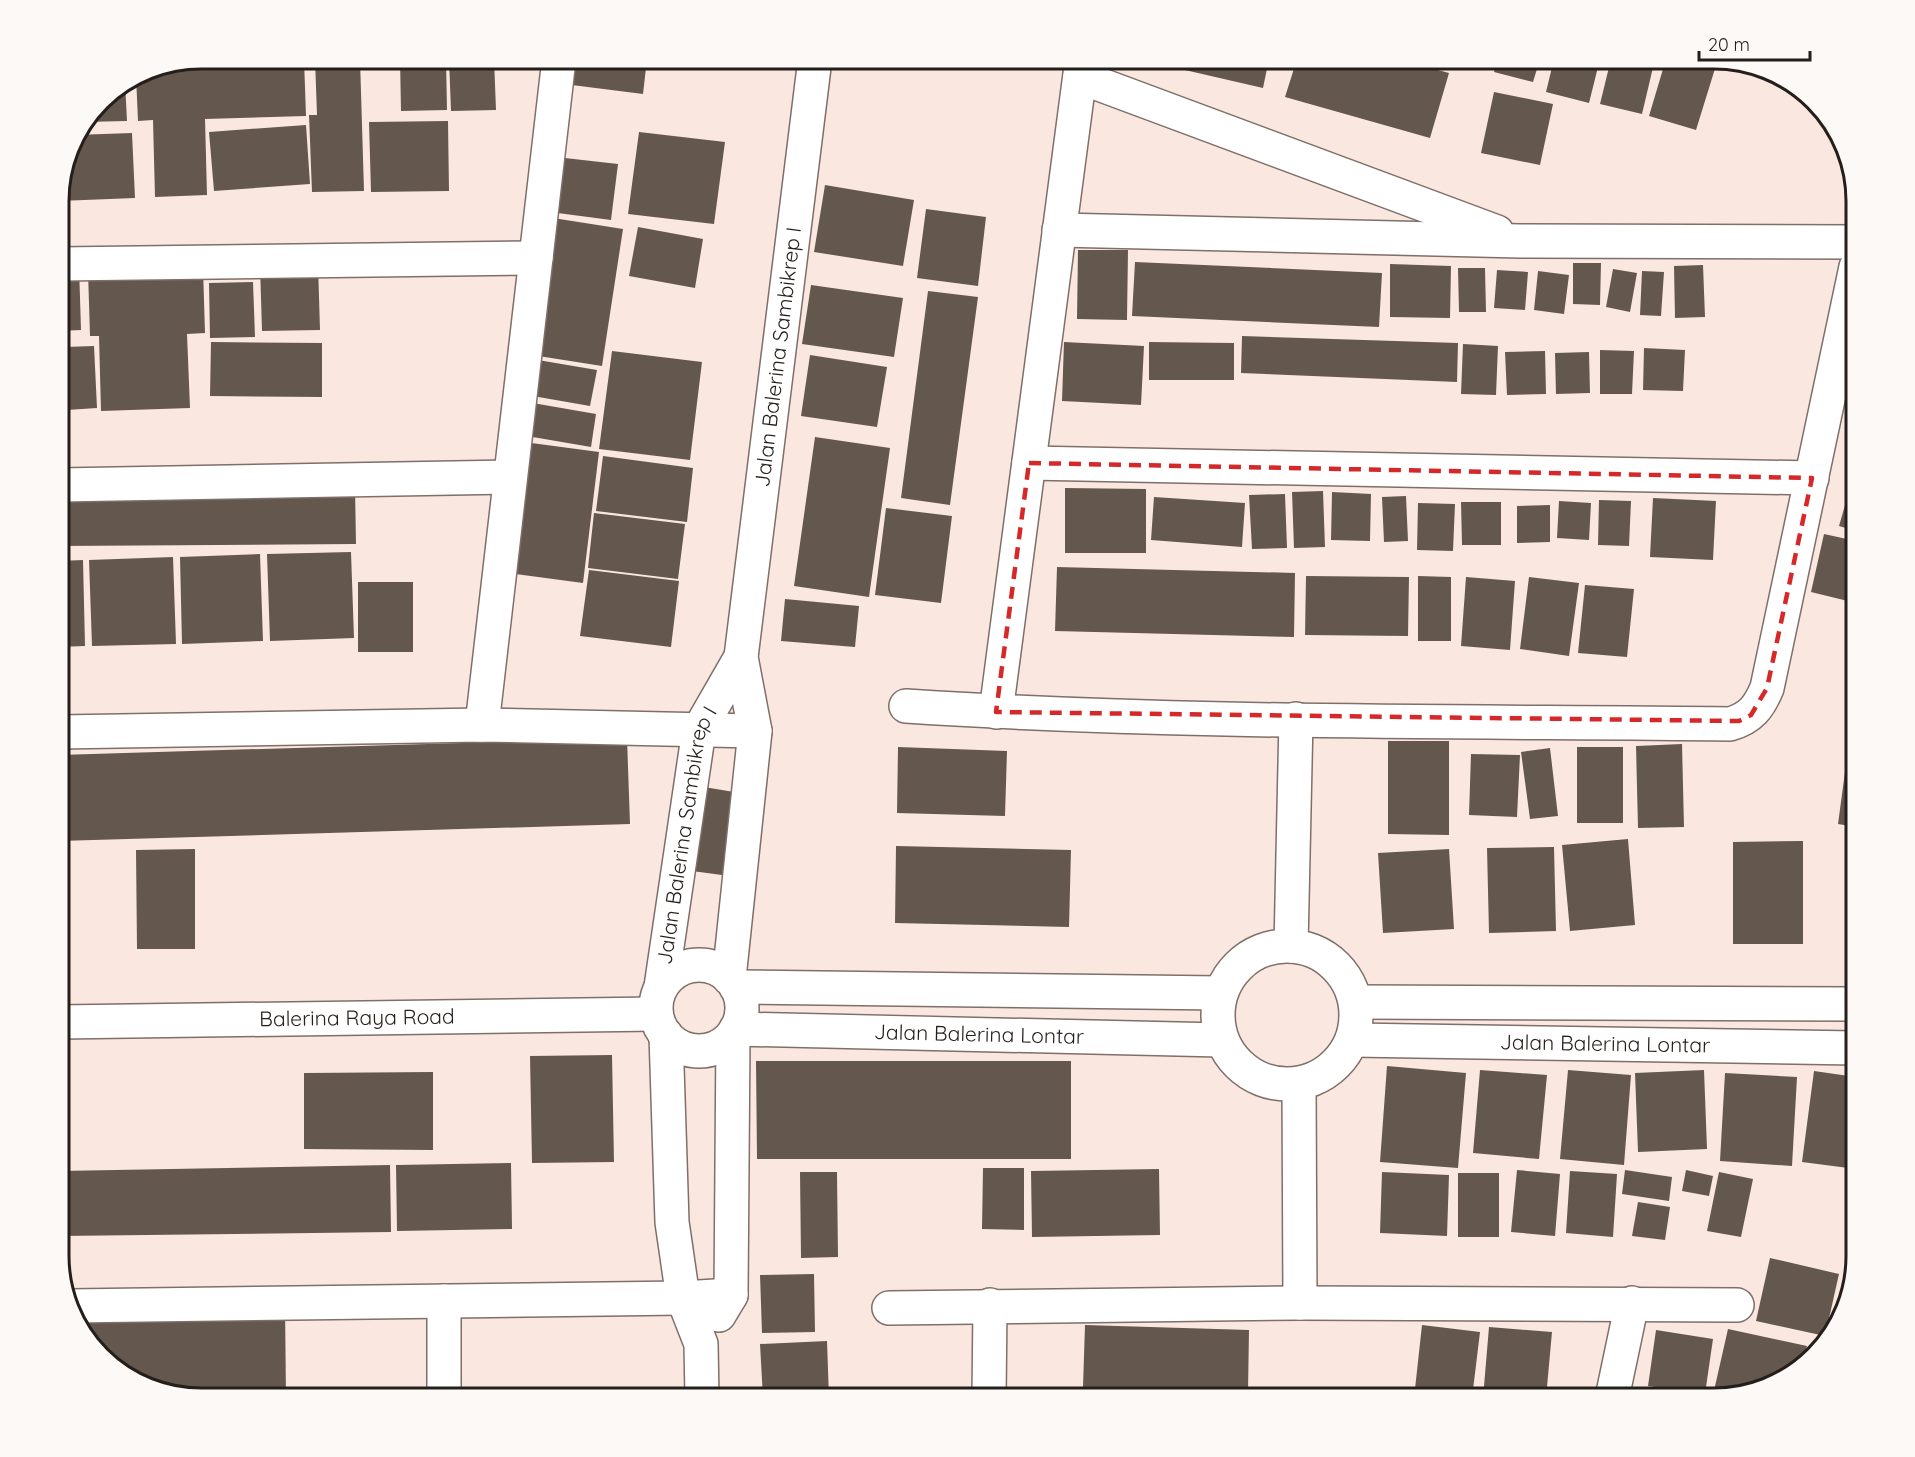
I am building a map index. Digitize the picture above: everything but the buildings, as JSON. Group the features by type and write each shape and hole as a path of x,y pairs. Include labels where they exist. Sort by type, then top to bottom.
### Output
{"street":[{"path":"482,725 558,69"},
{"name":"Jalan Balerina Sambikrep I","path":"733,983 755,731 741,657 814,69"},
{"path":"996,712 1081,69"},
{"path":"1084,69 1520,241"},
{"path":"1059,230 1520,241 1846,242"},
{"path":"69,264 536,258"},
{"path":"906,706 996,712 1296,719 1730,724 1745,718 1760,705 1767,688 1846,319"},
{"path":"1029,463 1812,478"},
{"path":"69,485 510,477"},
{"name":"Jalan Balerina Sambikrep I","path":"702,1388 701,1344 683,1298 672,1222 661,1012 699,730 741,657"},
{"path":"1292,946 1296,719"},
{"path":"69,732 482,725 755,731"},
{"path":"1292,946 1321,954 1344,974 1356,1002 1357,1021 1353,1040 1344,1056 1316,1079 1299,1084 1275,1084 1252,1076 1234,1060 1221,1040 1217,1016 1221,993 1231,973 1248,958 1269,948 1292,946"},
{"path":"701,1344 731,1295 735,1032 742,1008 733,983 717,969 701,965 685,968 671,975 661,1012 677,1045 692,1050 707,1050 721,1044 735,1032"},
{"name":"Jalan Balerina Lontar","path":"733,983 1221,993"},
{"name":"Jalan Balerina Lontar","path":"1356,1002 1846,1004"},
{"name":"Balerina Raya Road","path":"69,1022 661,1012"},
{"name":"Jalan Balerina Lontar","path":"735,1032 1221,1040"},
{"name":"Jalan Balerina Lontar","path":"1353,1040 1846,1048"},
{"path":"1299,1084 1300,1303"},
{"path":"79,1306 683,1298 731,1295"},
{"path":"444,1301 444,1388"},
{"path":"889,1308 1300,1303 1737,1305"},
{"path":"1614,1388 1632,1303"},
{"path":"989,1388 990,1305"}],"highlighted area":[{"path":"1029,463 1812,478 1767,688 1751,715 1739,721 996,712"}]}
